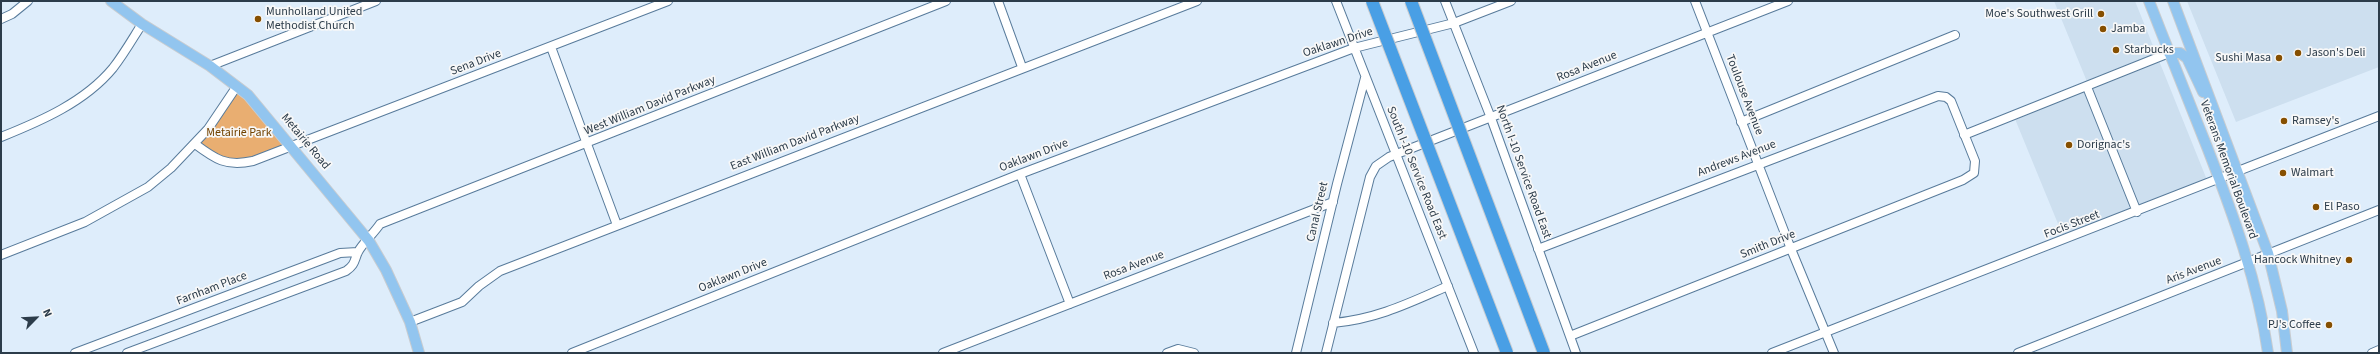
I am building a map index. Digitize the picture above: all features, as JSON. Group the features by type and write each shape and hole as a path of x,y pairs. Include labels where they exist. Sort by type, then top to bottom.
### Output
{"highway":[{"path":"1372,1 1507,353"},
{"path":"1411,1 1544,353"}],"main road":[{"name":"Metairie Road","path":"111,1 142,24 210,66 248,95 292,146 368,241 386,270 410,322 419,353"},
{"name":"Veterans Memorial Boulevard","path":"2149,1 2220,180 2248,262 2259,301 2268,353"},
{"name":"Veterans Memorial Boulevard","path":"2173,1 2268,253 2282,311 2287,353"},
{"path":"2169,53 2180,53 2186,58 2194,78 2215,112"}],"street":[{"path":"1,19 12,14 28,1"},
{"path":"210,66 376,1"},
{"name":"Sena Drive","path":"194,144 217,161 240,164 253,161 668,1"},
{"name":"West William David Parkway","path":"368,241 380,224 946,1"},
{"path":"998,1 1022,67"},
{"name":"East William David Parkway","path":"410,322 462,302 478,286 500,272 1022,67 1197,1"},
{"name":"South I-10 Service Road East","path":"1336,1 1474,353"},
{"name":"North I-10 Service Road East","path":"1445,1 1491,118 1576,353"},
{"name":"Oaklawn Drive","path":"572,353 1020,174 1354,48 1454,23 1511,1"},
{"name":"Toulouse Avenue","path":"1695,1 1790,249 1834,353"},
{"name":"Rosa Avenue","path":"1395,154 1491,118 1788,1"},
{"path":"1,137 64,108 92,88 113,68 142,24"},
{"path":"1741,122 1955,35"},
{"path":"550,47 617,225"},
{"path":"1964,135 2169,53"},
{"name":"Canal Street","path":"1296,353 1365,78"},
{"path":"1,255 84,222 148,187 208,130 237,86"},
{"path":"2086,87 2137,212"},
{"name":"Andrews Avenue","path":"1538,249 1938,96 1946,97 1951,101 1964,135"},
{"name":"Focis Street","path":"1772,353 2220,180 2379,116"},
{"name":"Smith Drive","path":"1570,336 1963,180 1974,173 1975,161 1964,135"},
{"path":"1326,353 1370,177 1376,166 1395,154"},
{"path":"1020,174 1070,304"},
{"name":"Rosa Avenue","path":"943,353 1333,202"},
{"name":"Aris Avenue","path":"2018,353 2379,210"},
{"path":"127,353 346,271 356,261 358,252 368,241"},
{"name":"Farnham Place","path":"75,353 340,253 358,252"},
{"path":"1333,323 1360,321 1387,313 1448,286"},
{"path":"1167,353 1178,349 1194,353"},
{"path":"2372,353 2379,350"}],"shaded area":[{"path":"2054,1 2135,1 2207,180 2063,236 2015,119 2090,89"},
{"path":"2187,1 2379,1 2379,67 2236,122"}],"green space":[{"name":"Metairie Park","path":"237,86 292,146 244,163 217,161 195,144"}],"place":[{"name":"Moe's Southwest Grill","path":"2101,14"},
{"name":"Munholland United Methodist Church","path":"258,19"},
{"name":"Jamba","path":"2103,29"},
{"name":"Starbucks","path":"2116,50"},
{"name":"Jason's Deli","path":"2298,53"},
{"name":"Sushi Masa","path":"2279,58"},
{"name":"Ramsey's","path":"2284,121"},
{"name":"Dorignac's","path":"2069,145"},
{"name":"Walmart","path":"2283,173"},
{"name":"El Paso","path":"2316,207"},
{"name":"Hancock Whitney","path":"2349,260"},
{"name":"PJ's Coffee","path":"2329,325"}]}
